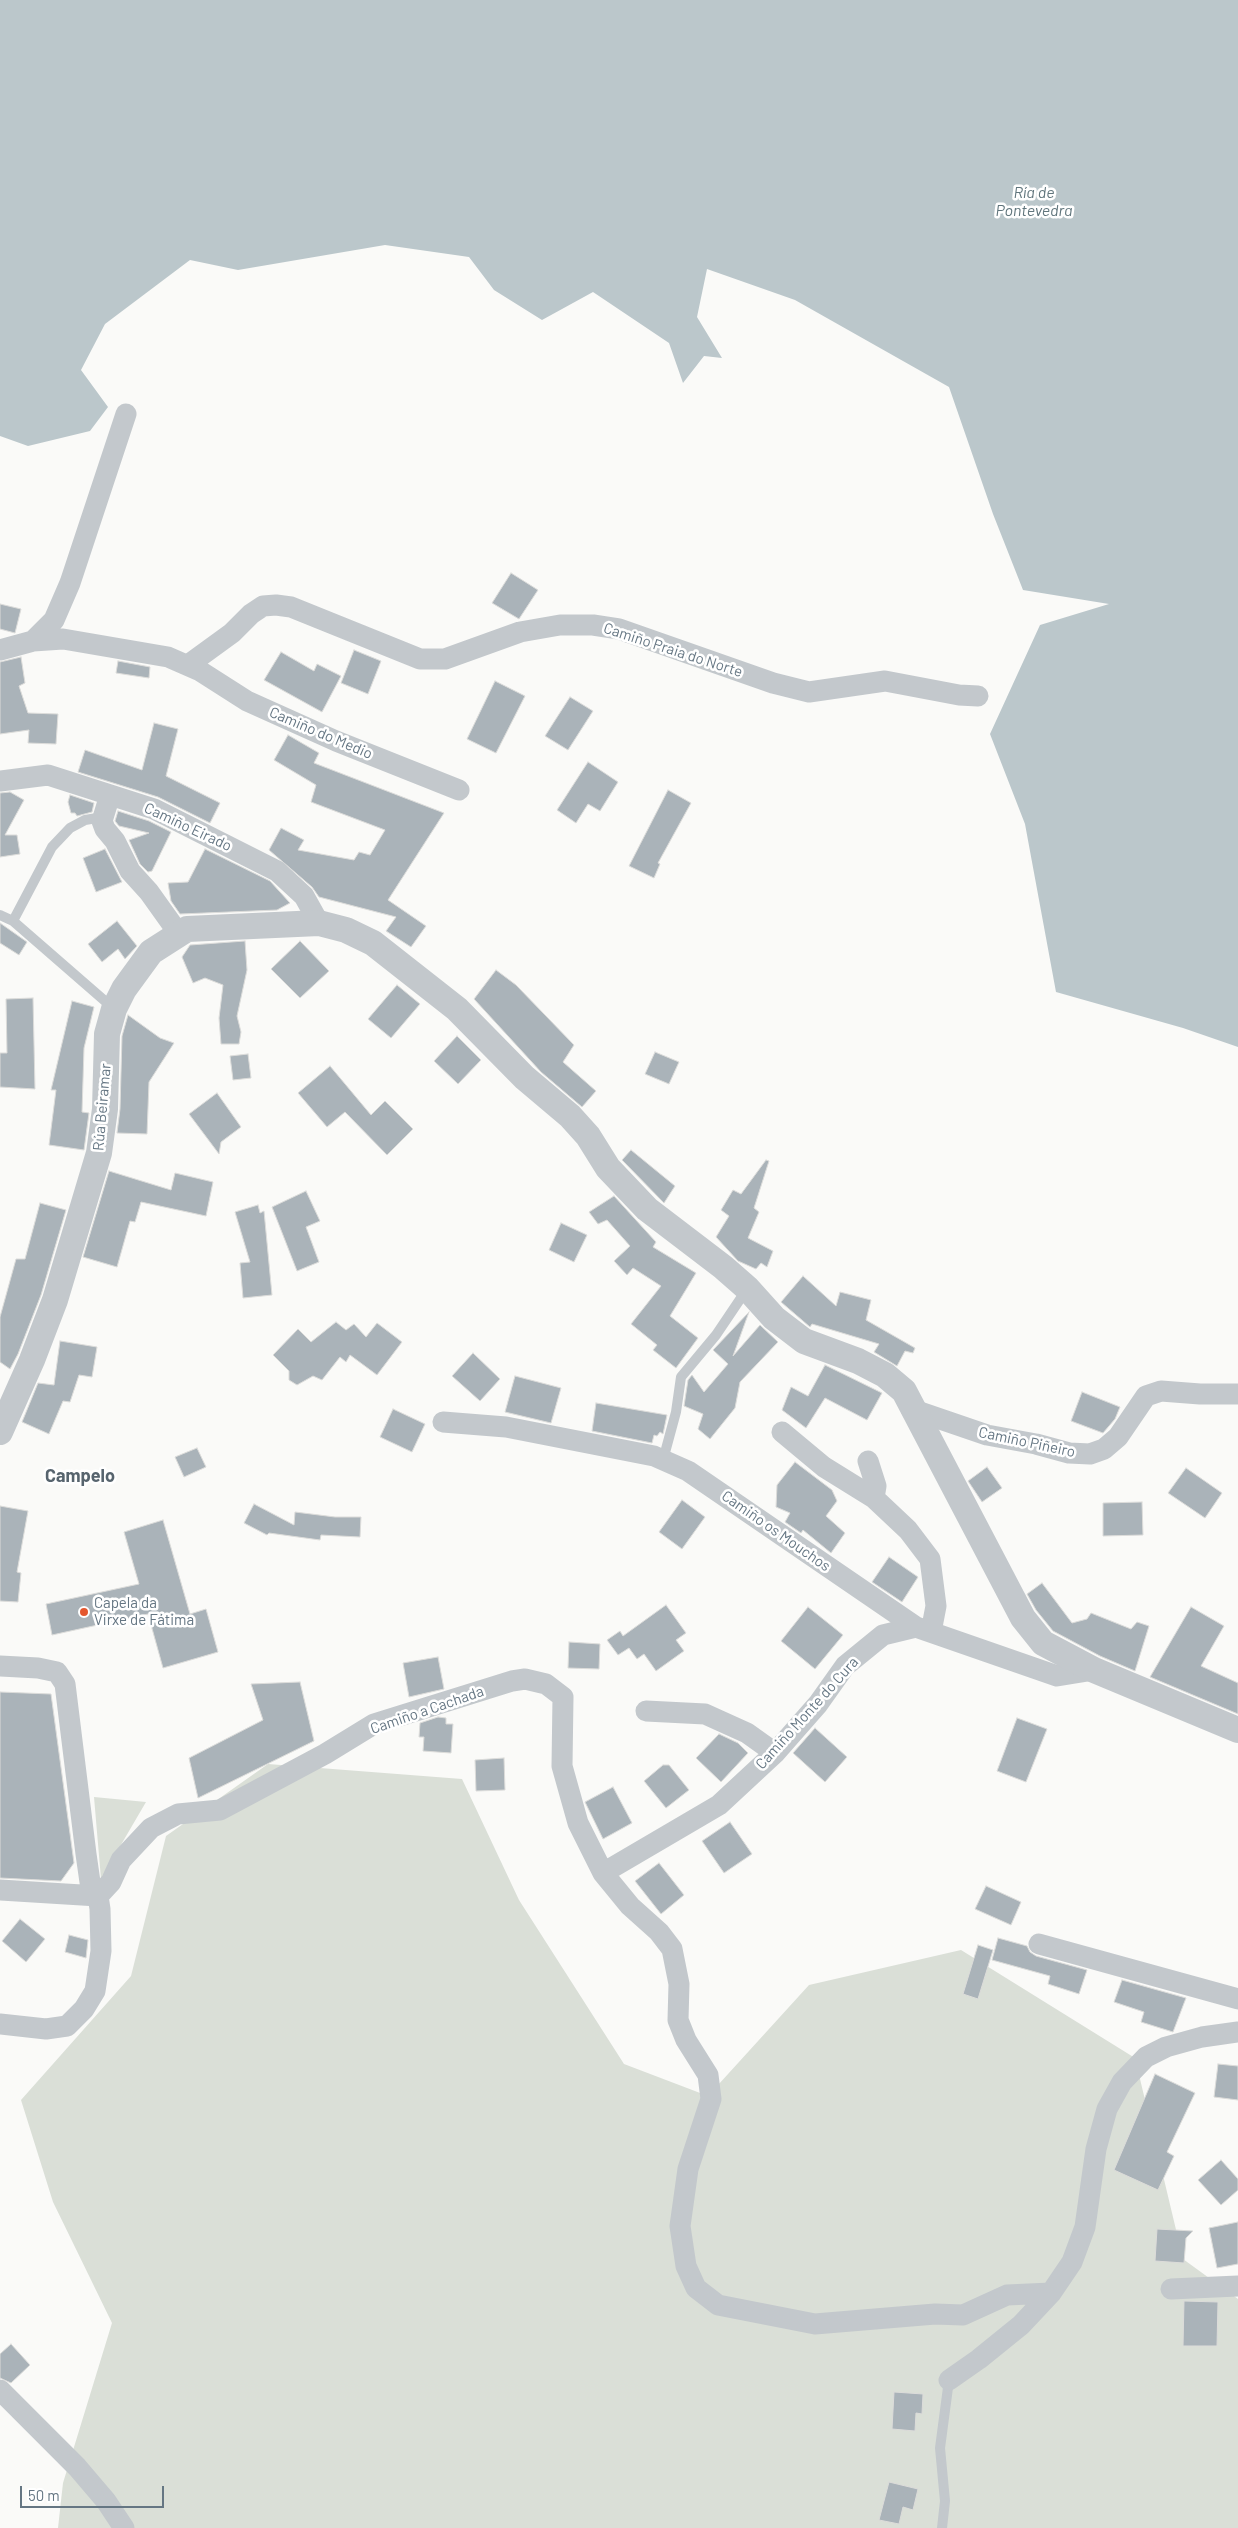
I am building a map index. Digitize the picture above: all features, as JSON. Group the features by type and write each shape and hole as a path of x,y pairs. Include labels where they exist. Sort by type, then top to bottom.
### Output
{"street":[{"path":"33,641 54,620 70,583 126,414"},
{"name":"Camiño Praia do Norte","path":"188,665 218,644 251,614 263,606 276,605 291,608 420,659 445,659 520,632 560,625 593,625 620,630 772,683 808,692 885,681 959,695 978,696"},
{"name":"Camiño do Medio","path":"0,650 33,641 63,639 168,656 188,665 247,702 336,741 459,790"},
{"name":"Camiño Eirado","path":"0,781 48,775 154,809 277,870 304,896 320,923"},
{"path":"110,795 103,817 105,829 115,841 130,871 149,892 179,934"},
{"name":"Rúa Beiramar","path":"0,1432 32,1360 55,1300 99,1153 105,1109 107,1034 114,1008 124,989 151,952 187,929 320,923 346,930 373,942 457,1009 525,1078 570,1116 588,1136 608,1168 647,1209 723,1267 747,1288 774,1318 804,1341 858,1361 885,1375 904,1391 911,1409 1022,1618 1042,1643 1094,1670 1238,1730"},
{"name":"Camiño Piñeiro","path":"911,1409 987,1435 1036,1444 1068,1453 1090,1454 1104,1449 1118,1437 1146,1396 1161,1391 1238,1394"},
{"name":"Camiño os Mouchos","path":"443,1422 506,1427 663,1460 688,1471 923,1629 1057,1676 1094,1670"},
{"path":"782,1432 824,1467 874,1498 908,1530 930,1559 936,1606 923,1629"},
{"path":"868,1461 876,1486 874,1498"},
{"name":"Camiño Monte do Cura","path":"603,1873 718,1805 775,1753 818,1704 845,1666 883,1635 923,1629"},
{"path":"0,1666 38,1668 57,1672 66,1684 90,1882 98,1896 101,1951 95,1991 84,2009 67,2026 46,2029 0,2024"},
{"name":"Camiño a Cachada","path":"98,1896 111,1882 121,1860 145,1834 151,1828 178,1814 220,1810 326,1754 374,1724 525,1679 546,1684 563,1697 562,1766 578,1823 603,1873"},
{"path":"646,1710 705,1714 747,1733 775,1753"},
{"path":"603,1873 630,1906 659,1932 672,1949 679,1984 678,2020 686,2040 708,2075 711,2099 688,2169 680,2226 686,2266 696,2288 718,2305 815,2324 935,2314 963,2316 1007,2295 1051,2293"},
{"path":"0,1890 98,1896"},
{"path":"1040,1944 1238,1999"},
{"path":"949,2380 979,2359 1021,2325 1051,2293 1072,2262 1085,2226 1096,2149 1107,2109 1122,2082 1146,2057 1166,2047 1202,2037 1238,2032"},
{"path":"1171,2289 1238,2286"},
{"path":"0,2390 78,2467 106,2501 124,2528"}],"lane":[{"path":"12,921 52,847 70,828 85,820 103,817"},
{"path":"0,915 12,921 114,1008"},
{"path":"663,1460 676,1412 681,1377 716,1335 747,1288"},
{"path":"942,2528 945,2501 940,2448 949,2380"}],"shaded area":[{"path":"268,1764 462,1779 519,1900 624,2064 708,2096 809,1985 961,1950 1135,2058 1183,2259 1238,2299 1238,2528 58,2528 63,2483 112,2323 53,2202 21,2100 131,1976 166,1836"},
{"path":"94,1797 146,1802 101,1879"}],"water":[{"name":"Ría de Pontevedra","path":"0,0 1238,0 1238,1047 1183,1028 1056,992 1025,824 990,734 1040,625 1109,604 1023,590 993,514 949,387 795,300 707,269 697,317 722,358 704,356 683,383 669,343 593,292 542,320 494,290 469,257 385,245 238,270 190,260 105,324 81,370 108,407 90,431 28,446 0,436"}],"building":[{"path":"511,573 538,590 519,619 492,603"},
{"path":"0,604 21,609 15,633 0,629"},
{"path":"354,650 381,661 368,694 341,683"},
{"path":"281,652 314,671 317,664 341,676 322,712 264,680"},
{"path":"21,657 25,683 19,686 28,713 58,714 56,744 28,743 29,730 0,734 0,662"},
{"path":"118,661 150,667 149,678 116,673"},
{"path":"495,681 525,696 496,753 467,739"},
{"path":"570,697 593,711 568,750 545,736"},
{"path":"154,723 178,729 166,776 220,803 210,823 158,797 78,772 85,750 142,770"},
{"path":"288,735 319,753 314,763 444,813 388,900 426,926 411,947 386,931 396,917 319,897 312,887 269,850 281,828 304,840 298,850 354,860 359,852 370,855 385,830 311,802 316,785 274,760"},
{"path":"588,762 618,782 600,811 588,804 576,823 557,810"},
{"path":"668,790 691,803 658,863 660,864 654,878 629,866"},
{"path":"10,792 24,800 5,835 17,835 20,854 0,857 0,793"},
{"path":"70,795 94,803 92,812 77,816 75,813 71,813 68,802"},
{"path":"118,811 149,821 171,832 152,871 148,872 140,864 129,840 149,833 119,826 115,821"},
{"path":"105,849 122,882 96,892 83,858"},
{"path":"205,849 270,881 290,903 277,910 180,914 171,901 168,883 188,882"},
{"path":"117,921 137,946 125,959 118,949 102,962 88,944"},
{"path":"0,923 27,942 19,955 0,943"},
{"path":"245,941 247,970 237,1016 241,1032 239,1044 221,1044 219,1018 223,985 205,978 193,983 182,957 190,945"},
{"path":"300,941 329,971 300,998 271,969"},
{"path":"496,970 516,985 574,1045 563,1062 596,1091 582,1107 541,1072 474,999"},
{"path":"397,985 420,1004 391,1038 368,1019"},
{"path":"33,998 35,1089 0,1087 0,1053 7,1053 6,999"},
{"path":"72,1001 94,1007 84,1048 82,1112 89,1113 84,1150 49,1145 56,1090 51,1090"},
{"path":"128,1015 160,1038 174,1043 149,1082 147,1134 117,1133 120,1109 122,1036"},
{"path":"457,1036 481,1060 458,1084 434,1061"},
{"path":"655,1052 679,1062 669,1084 645,1074"},
{"path":"248,1054 251,1078 233,1080 230,1056"},
{"path":"330,1066 371,1115 385,1101 413,1129 387,1155 345,1112 327,1127 298,1093"},
{"path":"217,1093 241,1127 221,1142 219,1154 189,1114"},
{"path":"631,1150 675,1186 664,1203 622,1160"},
{"path":"766,1160 769,1161 754,1208 759,1212 748,1238 773,1251 767,1267 761,1263 756,1269 738,1261 716,1237 729,1216 721,1210 733,1190 741,1194"},
{"path":"109,1171 171,1190 175,1173 213,1182 206,1216 141,1202 135,1222 130,1221 117,1267 83,1257"},
{"path":"306,1191 320,1221 306,1227 319,1262 297,1271 272,1207"},
{"path":"614,1196 656,1242 653,1247 696,1273 670,1316 698,1338 676,1368 653,1350 657,1345 631,1324 661,1286 633,1268 627,1275 614,1261 630,1246 607,1220 598,1224 589,1212"},
{"path":"40,1203 66,1210 41,1295 18,1354 10,1369 0,1362 0,1317 16,1259 25,1259"},
{"path":"258,1205 260,1213 264,1211 272,1295 243,1298 240,1263 250,1262 235,1212"},
{"path":"561,1223 587,1235 574,1262 549,1250"},
{"path":"803,1276 836,1306 840,1292 871,1300 866,1320 915,1348 913,1353 905,1351 897,1366 874,1352 879,1344 812,1324 810,1327 781,1302"},
{"path":"749,1312 733,1356 760,1325 778,1342 740,1382 735,1408 710,1439 698,1429 703,1414 684,1406 688,1380 692,1375 704,1392 728,1364 713,1350"},
{"path":"336,1322 346,1330 354,1324 366,1337 377,1323 402,1342 377,1375 350,1355 346,1362 340,1357 322,1380 313,1376 297,1385 289,1380 289,1371 273,1355 298,1329 311,1342"},
{"path":"60,1341 97,1347 92,1377 79,1375 70,1402 63,1401 49,1434 22,1422 38,1383 54,1385"},
{"path":"473,1353 500,1379 480,1401 452,1376"},
{"path":"825,1365 882,1393 867,1420 825,1398 806,1428 782,1410 791,1387 808,1396"},
{"path":"515,1376 561,1388 551,1423 505,1412"},
{"path":"1082,1392 1120,1407 1115,1419 1103,1433 1071,1421"},
{"path":"596,1403 667,1415 663,1434 660,1432 657,1436 654,1435 652,1443 592,1431"},
{"path":"393,1409 425,1424 412,1452 380,1437"},
{"path":"197,1448 206,1467 184,1477 175,1457"},
{"path":"795,1462 832,1490 837,1501 826,1516 845,1533 831,1553 803,1530 801,1533 785,1522 790,1513 776,1507 777,1485"},
{"path":"987,1467 1002,1488 982,1502 968,1481"},
{"path":"1186,1468 1222,1493 1205,1518 1168,1493"},
{"path":"682,1500 705,1517 682,1549 659,1532"},
{"path":"1142,1502 1143,1535 1103,1536 1103,1503"},
{"path":"254,1504 294,1525 295,1512 335,1517 361,1517 360,1537 321,1535 320,1540 269,1533 267,1535 244,1523"},
{"path":"0,1506 28,1511 17,1572 21,1573 18,1602 0,1601"},
{"path":"163,1520 190,1614 206,1609 218,1652 163,1668 148,1614 52,1635 46,1604 139,1584 124,1532"},
{"path":"889,1557 918,1577 902,1602 872,1582"},
{"path":"1042,1583 1072,1623 1087,1619 1091,1613 1131,1629 1137,1622 1149,1626 1135,1671 1100,1656 1053,1631 1036,1610 1027,1594"},
{"path":"666,1605 686,1633 676,1640 684,1651 656,1671 644,1654 637,1659 629,1648 618,1655 607,1640 620,1631 623,1636"},
{"path":"808,1607 843,1635 815,1669 781,1641"},
{"path":"1191,1607 1224,1626 1201,1666 1238,1683 1238,1714 1150,1677"},
{"path":"569,1642 600,1644 599,1669 568,1668"},
{"path":"438,1657 444,1689 409,1697 403,1663"},
{"path":"300,1682 314,1741 198,1798 189,1758 263,1720 251,1684"},
{"path":"0,1692 51,1694 74,1863 61,1881 0,1878"},
{"path":"438,1717 446,1718 446,1724 453,1724 451,1753 423,1751 424,1737 419,1737 420,1723"},
{"path":"1017,1718 1047,1729 1026,1782 997,1771"},
{"path":"815,1728 847,1757 825,1782 793,1753"},
{"path":"719,1734 738,1743 748,1753 721,1782 696,1758"},
{"path":"504,1758 505,1790 476,1791 475,1760"},
{"path":"663,1765 669,1765 689,1790 666,1808 644,1781"},
{"path":"613,1787 632,1823 603,1839 585,1802"},
{"path":"730,1822 752,1854 724,1873 702,1841"},
{"path":"659,1863 684,1895 661,1914 635,1881"},
{"path":"986,1886 1021,1902 1011,1925 975,1909"},
{"path":"20,1919 45,1939 26,1962 2,1941"},
{"path":"69,1935 88,1940 86,1958 65,1952"},
{"path":"998,1938 1027,1946 1030,1952 1036,1956 1087,1970 1079,1994 1048,1984 1050,1976 992,1960"},
{"path":"978,1945 993,1950 978,1999 963,1994"},
{"path":"1122,1980 1186,1998 1173,2032 1141,2022 1144,2012 1114,2002"},
{"path":"1218,2064 1238,2066 1238,2100 1214,2097"},
{"path":"1155,2074 1195,2093 1167,2152 1174,2156 1158,2190 1114,2170"},
{"path":"1221,2160 1238,2179 1238,2190 1221,2205 1198,2180"},
{"path":"1238,2222 1238,2264 1217,2268 1209,2228"},
{"path":"1157,2229 1193,2231 1186,2238 1184,2263 1155,2261"},
{"path":"1184,2301 1218,2302 1217,2346 1183,2346"},
{"path":"11,2344 30,2365 11,2383 0,2378 0,2354"},
{"path":"894,2392 923,2394 922,2414 916,2413 915,2431 892,2429"},
{"path":"889,2482 918,2489 913,2510 903,2507 899,2524 879,2520"}],"place":[{"name":"Capela da Virxe de Fátima","path":"84,1612"}],"district":[{"name":"Campelo","path":"80,1476"}]}
